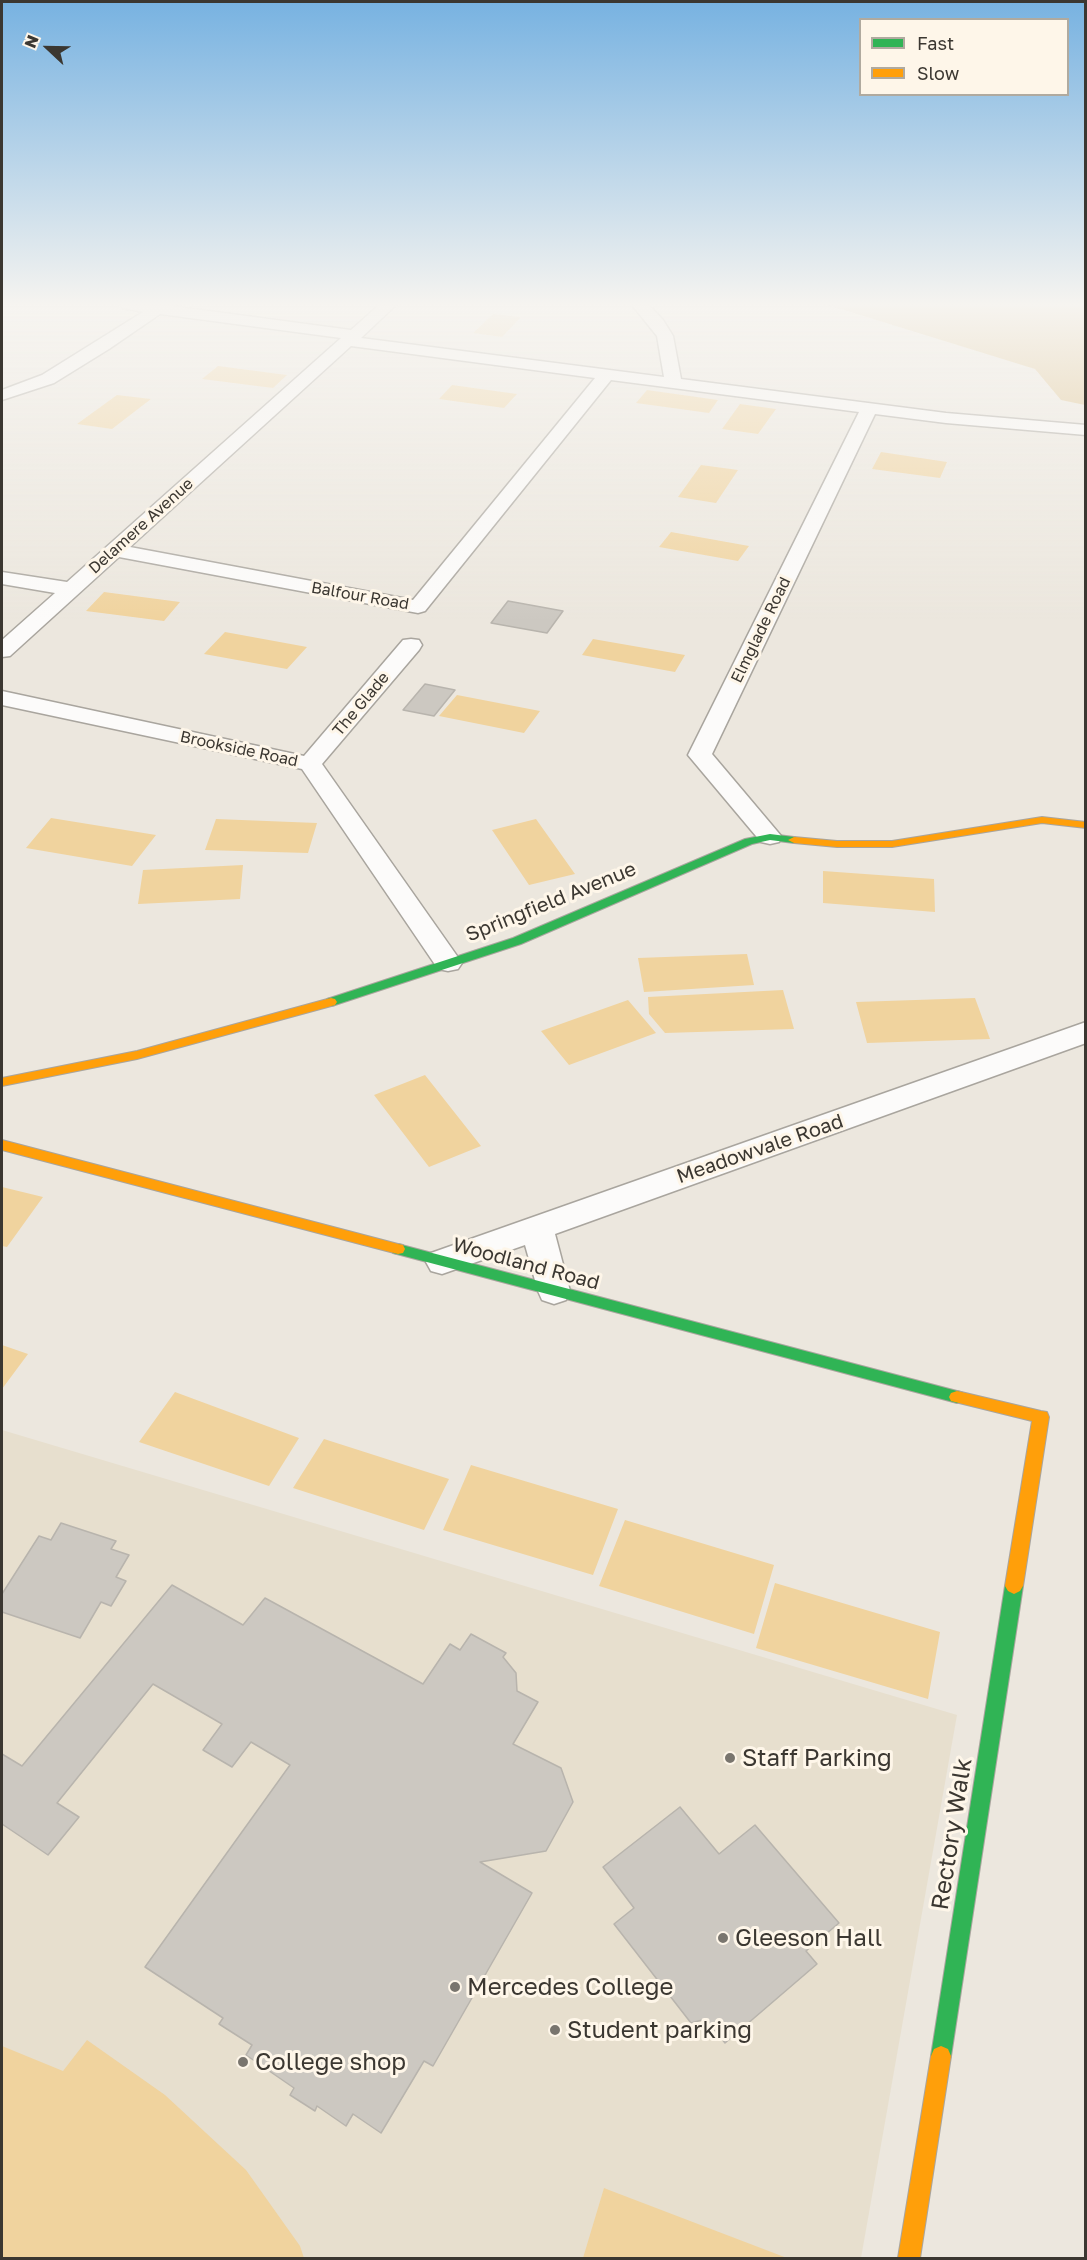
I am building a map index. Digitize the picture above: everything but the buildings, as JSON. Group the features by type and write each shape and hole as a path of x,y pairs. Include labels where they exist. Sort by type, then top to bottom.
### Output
{"street":[{"name":"Delamere Avenue","path":"2,651 270,410"},
{"name":"Balfour Road","path":"114,550 418,606 577,410"},
{"name":"Elmglade Road","path":"770,837 700,755 868,410"},
{"path":"882,410 1086,430"},
{"path":"2,578 70,589"},
{"name":"The Glade","path":"310,764 411,645"},
{"name":"Brookside Road","path":"2,698 310,764 448,963"},
{"name":"Springfield Avenue","path":"2,1082 78,1068 197,1041 319,1006 517,941 749,840 770,837 837,844 892,844 1042,820 1086,825"},
{"name":"Meadowvale Road","path":"442,1262 1082,1034"},
{"name":"Woodland Road","path":"2,1145 1041,1417"},
{"path":"537,1228 554,1291"},
{"name":"Rectory Walk","path":"909,2259 1041,1417"}],"shaded area":[{"path":"96,410 136,410 112,429 77,424"},
{"path":"691,410 711,410 709,413"},
{"path":"735,410 775,410 758,434 722,429"},
{"path":"881,452 947,462 940,478 872,469"},
{"path":"701,465 738,470 716,503 678,497"},
{"path":"671,532 749,546 738,561 659,547"},
{"path":"104,592 180,602 164,621 86,611"},
{"path":"225,632 307,647 287,669 204,654"},
{"path":"593,639 685,655 675,672 582,655"},
{"path":"457,695 540,711 524,733 439,716"},
{"path":"51,818 156,835 132,866 26,848"},
{"path":"216,819 317,823 308,853 205,850"},
{"path":"536,819 575,874 529,885 492,830"},
{"path":"243,865 240,899 138,904 143,870"},
{"path":"823,871 934,879 935,912 823,903"},
{"path":"747,954 754,985 644,992 638,958"},
{"path":"783,990 794,1029 665,1033 649,1014 648,997"},
{"path":"975,998 990,1039 867,1043 856,1002"},
{"path":"628,1000 656,1033 569,1065 541,1031"},
{"path":"425,1075 481,1146 429,1167 374,1095"},
{"path":"2,1187 43,1197 7,1247 2,1246"},
{"path":"2,1345 28,1354 2,1389"},
{"path":"175,1392 299,1438 269,1486 139,1442"},
{"name":"Mercedes College","path":"2,1430 957,1715 861,2258 2,2258"},
{"path":"324,1439 449,1479 424,1530 293,1488"},
{"path":"471,1465 618,1509 593,1575 443,1530"},
{"path":"625,1520 774,1565 754,1634 599,1586"},
{"path":"775,1583 940,1632 928,1699 756,1648"},
{"path":"87,2040 165,2095 246,2170 300,2246 304,2258 2,2258 2,2046 63,2071"},
{"path":"604,2188 609,2190 787,2258 583,2258"}],"traffic: fast":[{"path":"331,1002 517,941 749,841 770,837 794,840"},
{"path":"398,1249 957,1397"},
{"path":"941,2056 1014,1586"}],"traffic: slow":[{"path":"794,840 837,844 892,844 1042,820 1086,825"},
{"path":"2,1082 137,1055 331,1002"},
{"path":"2,1145 398,1249"},
{"path":"957,1397 1041,1417 1014,1586"},
{"path":"909,2258 941,2056"}],"place":[{"name":"Staff Parking","path":"730,1758"},
{"name":"Gleeson Hall","path":"723,1938"},
{"name":"Mercedes College","path":"455,1987"},
{"name":"Student parking","path":"555,2030"},
{"name":"College shop","path":"243,2062"}]}
